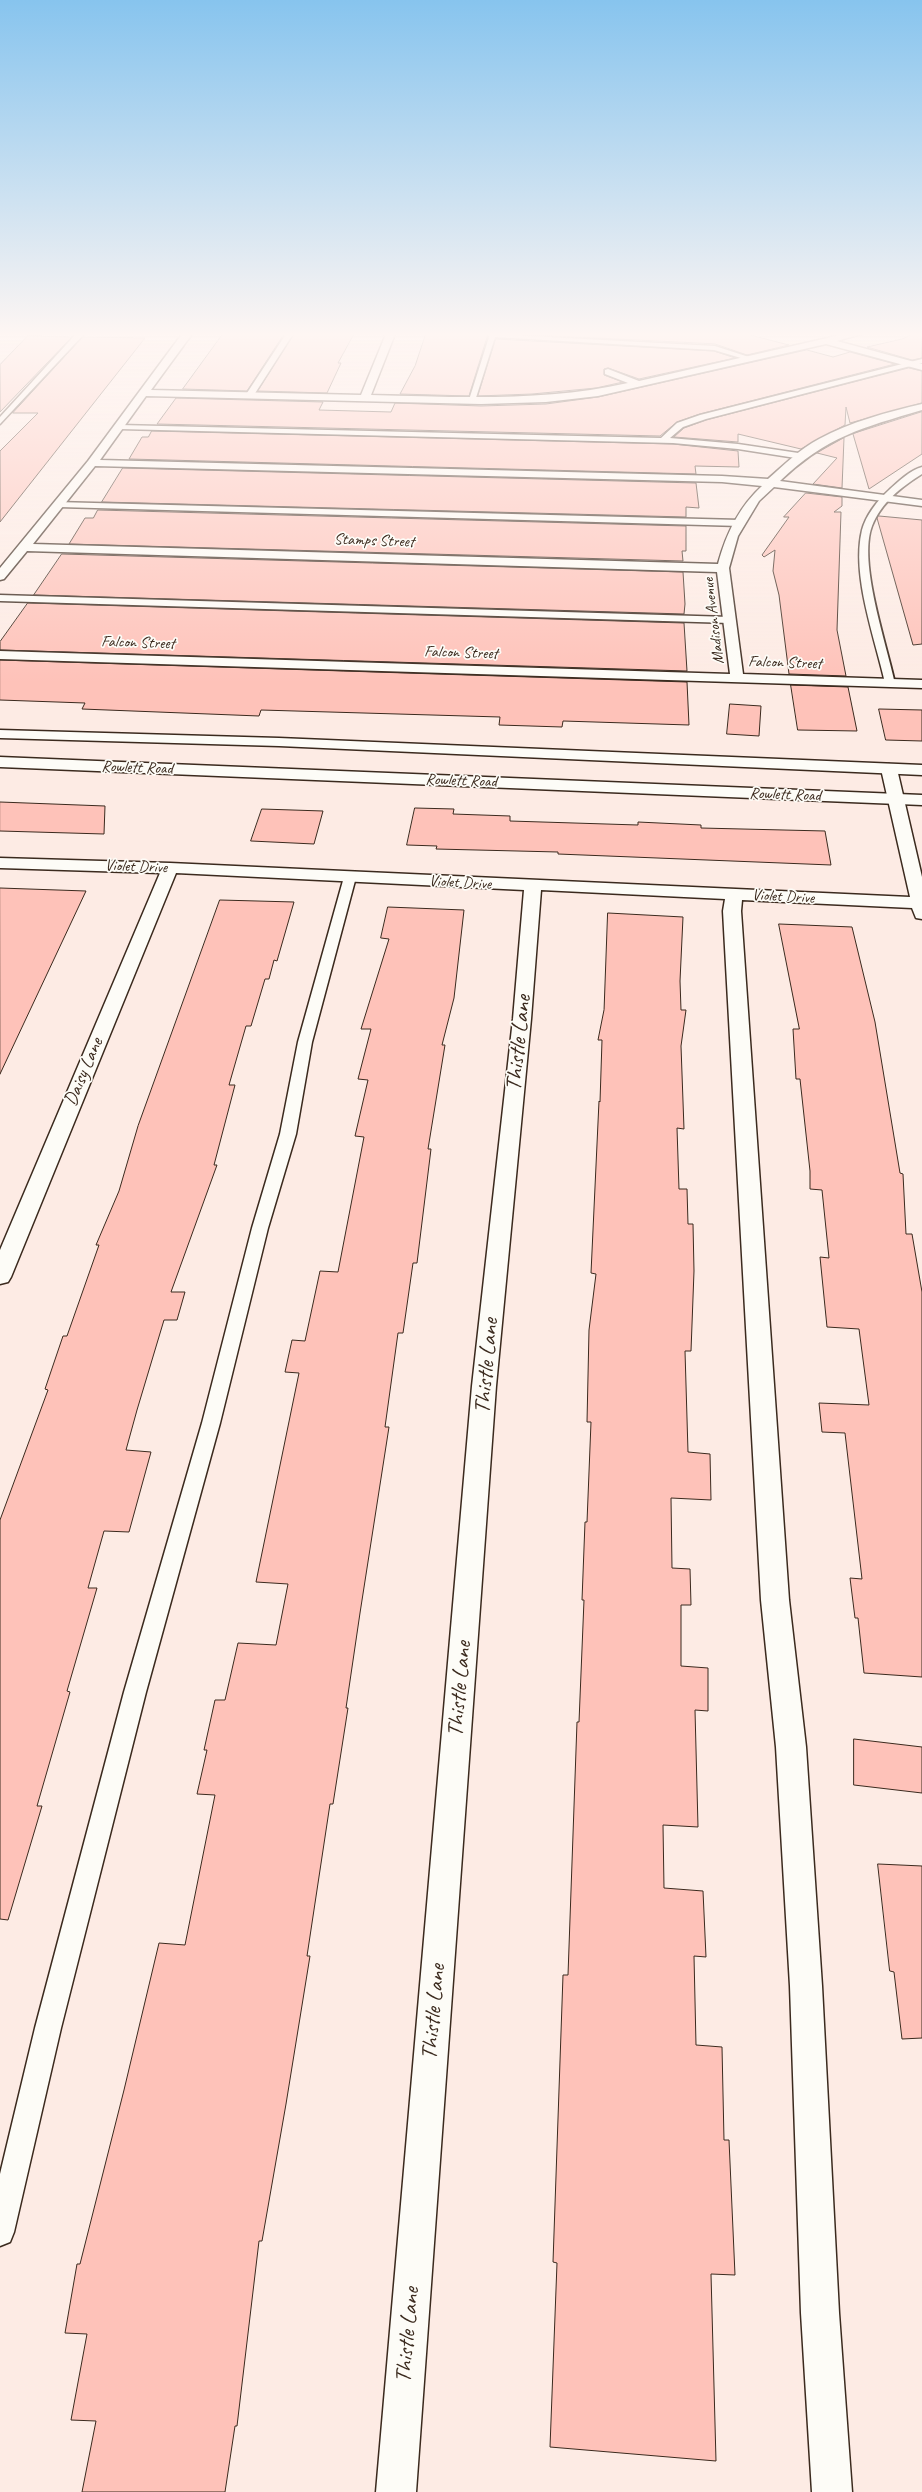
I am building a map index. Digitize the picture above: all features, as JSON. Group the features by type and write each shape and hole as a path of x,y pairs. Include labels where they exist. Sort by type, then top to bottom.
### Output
{"street":[{"path":"0,576 102,450"},
{"name":"Madison Avenue","path":"737,678 724,568 732,536 754,499 810,450"},
{"path":"92,464 722,479 771,483 922,503"},
{"name":"Stamps Street","path":"23,547 724,568"},
{"name":"Falcon Street","path":"0,655 922,684"},
{"name":"Rowlett Road","path":"0,734 287,743 922,770"},
{"name":"Rowlett Road","path":"0,762 922,800"},
{"path":"889,769 921,908"},
{"name":"Violet Drive","path":"0,863 170,868 734,895 921,908"},
{"name":"Daisy Lane","path":"0,1277 170,868"},
{"name":"Thistle Lane","path":"396,2492 484,1394 522,1019 533,886"},
{"path":"734,895 732,912 775,1600 792,1747 806,1986 820,2313 832,2492"}],"lane":[{"path":"766,450 802,456"},
{"path":"890,683 867,580 864,551 866,529 884,497 922,470"},
{"path":"59,504 740,523"},
{"path":"0,598 730,620"},
{"path":"0,2232 48,2028 135,1692 211,1423 260,1228 288,1134 305,1042 350,877"}],"building":[{"path":"57,450 0,522 0,451"},
{"path":"134,450 731,450 738,451 739,467 695,466 696,474 129,459"},
{"path":"822,450 844,450 842,488 813,484 837,458 817,453"},
{"path":"858,450 922,450 922,454 869,489"},
{"path":"123,468 696,483 699,508 686,507 686,517 102,502"},
{"path":"806,493 842,497 842,506 834,512 841,512 837,630 846,676 789,674 779,595 773,571 775,550 764,557 762,555 789,517 784,517"},
{"path":"98,510 686,526 686,551 682,551 683,561 69,544 85,518 93,518"},
{"path":"879,516 922,520 922,644 913,645 877,518"},
{"path":"62,554 683,572 685,604 684,614 34,595"},
{"path":"28,603 684,623 687,671 0,650 0,642"},
{"path":"0,660 687,682 689,725 563,721 562,727 499,725 500,717 261,710 259,716 82,709 85,703 0,700"},
{"path":"791,685 848,687 857,731 798,730"},
{"path":"730,704 761,706 759,736 727,734"},
{"path":"879,709 922,710 922,741 886,740"},
{"path":"0,802 105,806 104,834 0,831"},
{"path":"415,808 454,809 453,814 510,816 510,821 638,825 638,822 701,825 701,828 825,831 831,865 558,854 558,852 436,849 437,846 407,845"},
{"path":"262,809 323,811 314,844 251,841"},
{"path":"0,888 86,891 0,1074"},
{"path":"220,900 294,902 277,961 274,960 269,979 265,979 251,1026 246,1026 229,1085 235,1085 214,1165 217,1165 171,1292 185,1292 177,1320 164,1320 126,1450 151,1452 129,1532 104,1531 88,1588 97,1588 67,1691 70,1692 37,1806 42,1806 8,1920 0,1919 0,1520 48,1390 45,1389 63,1336 67,1336 99,1245 96,1245 119,1191 138,1126"},
{"path":"388,907 464,910 454,998 442,1045 445,1045 428,1149 431,1149 417,1263 413,1263 403,1333 398,1333 385,1427 389,1427 346,1708 348,1708 333,1804 330,1804 307,1956 310,1956 286,2104 262,2241 259,2241 237,2426 235,2426 225,2492 82,2492 96,2421 71,2420 87,2334 65,2333 77,2264 80,2264 159,1943 185,1945 215,1795 197,1794 207,1750 204,1750 215,1700 225,1700 238,1643 276,1645 288,1584 256,1582 299,1373 285,1372 292,1340 305,1341 320,1271 338,1272 364,1137 355,1136 368,1080 358,1079 371,1029 361,1029 389,939 381,938"},
{"path":"608,913 683,917 680,981 681,1010 686,1010 681,1046 684,1129 677,1128 679,1189 687,1189 688,1224 693,1224 694,1271 691,1351 685,1351 688,1452 710,1454 711,1500 671,1498 672,1568 690,1569 691,1605 681,1605 681,1666 708,1668 708,1711 695,1710 698,1827 663,1825 664,1888 703,1891 706,1957 694,1956 696,2045 722,2047 724,2140 729,2140 735,2275 711,2274 716,2461 550,2447 557,2263 553,2262 563,1975 568,1975 577,1722 579,1722 584,1600 582,1600 585,1522 587,1522 591,1422 587,1422 589,1330 596,1274 591,1273 602,1040 598,1040 604,1010"},
{"path":"779,924 852,927 875,1022 900,1173 903,1174 906,1234 912,1234 922,1292 922,1677 864,1673 858,1618 855,1618 850,1578 862,1579 845,1433 822,1432 819,1403 869,1405 859,1329 827,1327 820,1257 829,1258 822,1190 810,1189 810,1171 800,1079 796,1079 793,1029 799,1029"},
{"path":"854,1739 922,1747 922,1793 854,1785"},
{"path":"878,1864 922,1866 922,2038 902,2039 894,1972 890,1971"}]}
